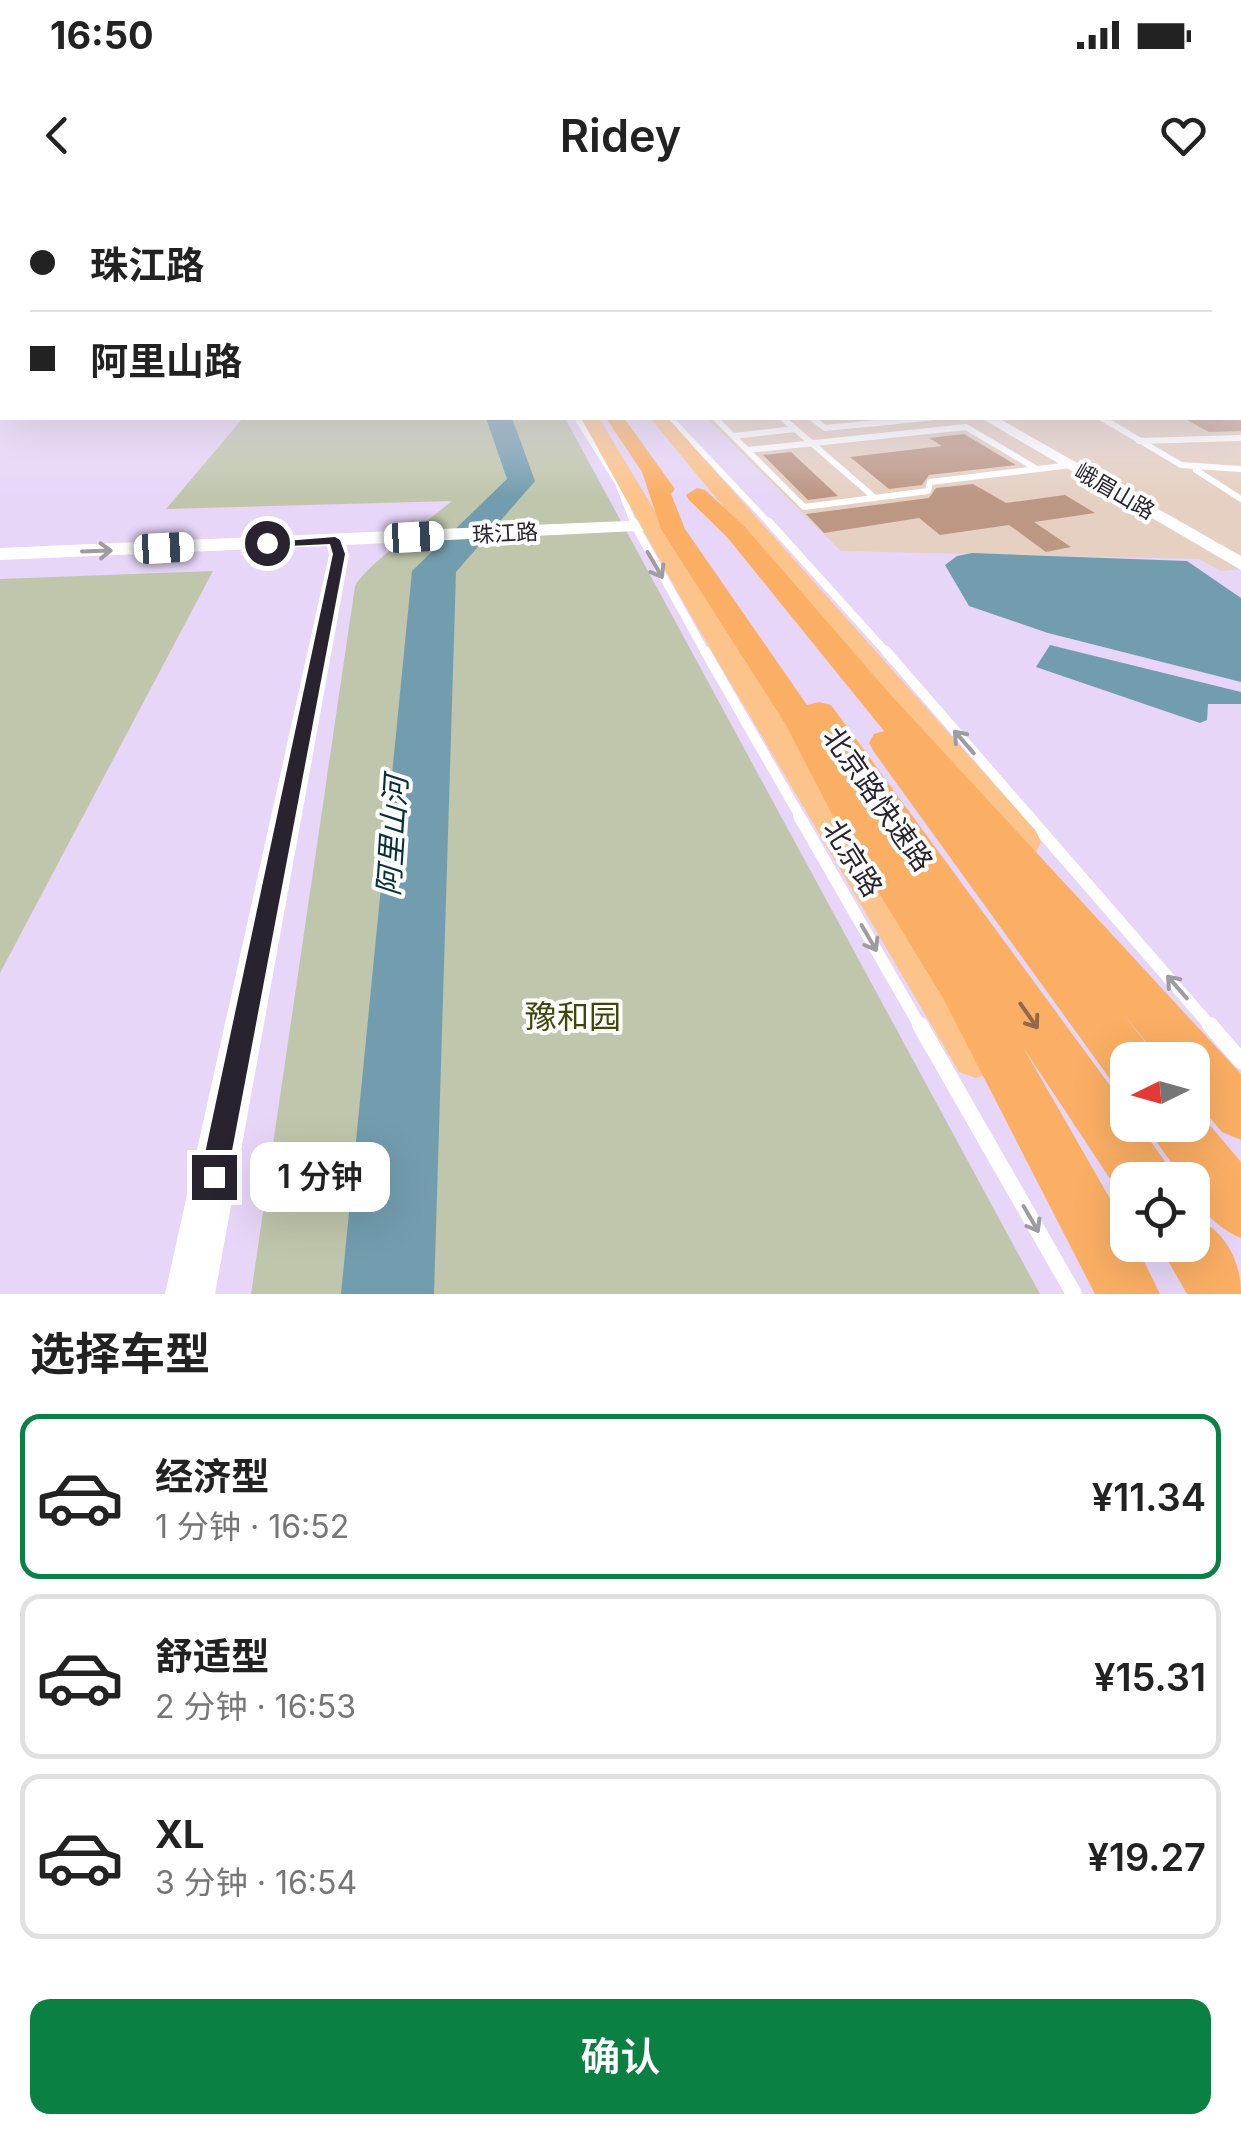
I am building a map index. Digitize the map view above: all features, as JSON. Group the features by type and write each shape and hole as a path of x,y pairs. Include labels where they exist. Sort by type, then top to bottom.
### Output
{"highway":[{"name":"北京路快速路","path":"615,420 641,509 972,936 1131,1162"},
{"name":"北京路快速路","path":"639,420 1113,1042"},
{"path":"697,495 760,560 877,701 1241,1111"},
{"path":"641,509 673,529 802,724 851,813 960,982 1127,1294"},
{"path":"1190,1142 1241,1209"},
{"path":"1202,1262 1224,1294"}],"main road":[{"name":"北京路","path":"591,420 631,480 641,509 1127,1294"},
{"path":"661,420 946,748 1241,1111"}],"street":[{"name":"峨眉山路","path":"991,420 1241,564"},
{"name":"珠江路","path":"0,554 414,537 641,509"},
{"name":"珠江路","path":"0,536 431,518 519,523"},
{"path":"190,1294 339,554 335,540"}],"lane":[{"path":"578,420 618,484 641,509 1074,1294"},
{"path":"672,420 832,590 1241,1061"},
{"path":"717,420 804,507 928,491 930,482 1071,466"},
{"path":"784,420 875,498"},
{"path":"814,420 825,428 909,420"},
{"path":"882,420 886,422"},
{"path":"1105,420 1241,499"},
{"path":"748,450 966,427 1037,470"},
{"path":"733,436 795,429"},
{"path":"1138,441 1241,438"},
{"path":"1194,469 1241,469"}],"shaded area":[{"path":"708,420 1241,420 1241,569 1221,571 1199,559 841,551"}],"green space":[{"name":"豫和园","path":"241,420 566,420 1040,1294 251,1294 355,586 385,555 452,501 166,509"},
{"path":"213,571 0,973 0,579"}],"water":[{"name":"阿里山河","path":"487,420 513,420 535,481 456,572 434,1294 341,1294 412,571 507,479"},
{"path":"972,553 1187,561 1241,598 1241,682 1048,633 969,606 945,565 957,556"},
{"path":"1050,645 1241,692 1241,704 1208,704 1207,720 1200,723 1036,667"}],"building":[{"path":"1187,420 1241,420 1241,431 1209,432"},
{"path":"964,434 1016,465 929,475 922,485 889,489 850,457 942,446 929,438"},
{"path":"791,452 838,496 808,500 763,455"},
{"path":"973,484 1006,503 1065,495 1095,513 1034,522 1071,547 1046,552 1009,525 940,535 919,518 824,533 806,514 929,498 936,488"}],"route":[{"path":"214,1177 339,554 335,540 267,543"}]}
